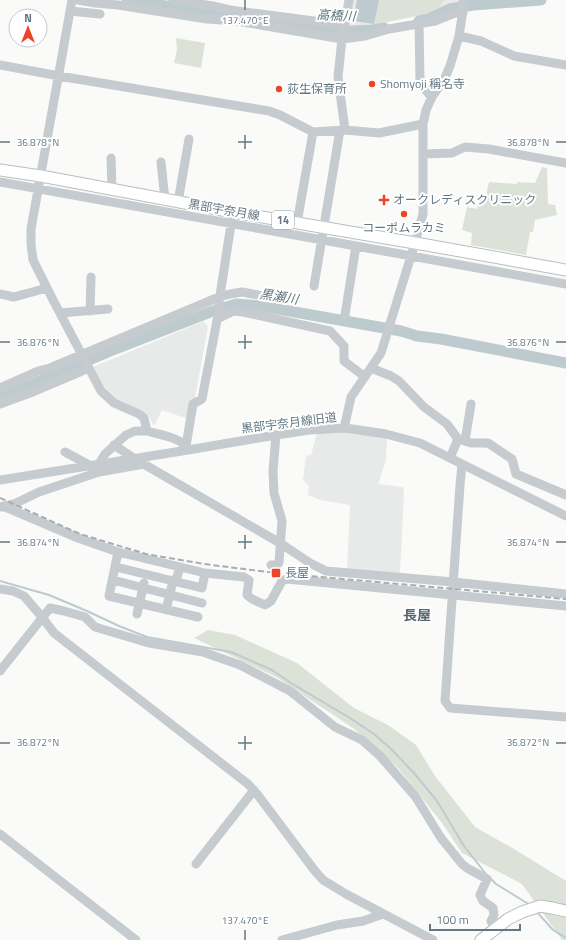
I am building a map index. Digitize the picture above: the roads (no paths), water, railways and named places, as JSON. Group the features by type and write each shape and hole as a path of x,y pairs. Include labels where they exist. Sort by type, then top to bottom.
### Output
{"main road":[{"name":"黒部宇奈月線","path":"0,170 41,176 164,200 566,270"},
{"path":"481,940 508,920 522,912 540,906 566,911"}],"street":[{"path":"72,0 31,229 33,260 101,391 114,403 139,414 144,418 147,431"},
{"path":"78,0 207,19 237,21 342,39 365,36 389,29 435,21 456,13 463,13"},
{"path":"173,0 230,10 344,25"},
{"path":"314,286 343,130 338,77 344,25 349,0"},
{"path":"345,428 351,397 381,354 423,214 423,124 426,110 432,97 444,80 450,66 459,36 463,13 463,0"},
{"path":"70,11 100,14"},
{"path":"419,24 420,80 422,86 432,97"},
{"path":"459,36 481,41 514,56 566,65"},
{"path":"0,65 269,111 313,132 343,130 379,133 423,124"},
{"path":"297,223 313,132"},
{"path":"178,202 189,139"},
{"path":"423,154 452,153 465,146 566,163"},
{"path":"111,158 112,190"},
{"path":"162,162 164,200"},
{"path":"0,182 566,284"},
{"path":"187,448 193,404 202,399 217,317 233,212"},
{"path":"345,315 356,246"},
{"path":"90,311 91,277"},
{"path":"0,294 14,297 47,288"},
{"path":"0,388 38,371 82,356 230,294 242,292 263,296"},
{"path":"60,313 108,309"},
{"path":"217,317 234,311 330,331 344,346 344,361 365,377"},
{"path":"0,404 30,393 88,367"},
{"path":"371,368 399,381 424,407 447,424 461,440 471,444 488,443 512,459 516,474 566,495"},
{"path":"450,458 461,440 471,404"},
{"name":"黒部宇奈月線旧道","path":"0,480 135,459 187,448 310,430 345,428 386,434 420,443 566,516"},
{"path":"65,452 95,465 114,445 126,435 135,431 147,431 178,440 187,448"},
{"path":"271,565 276,565 278,563 282,521 274,493 273,471 276,435"},
{"path":"114,445 135,459 326,571 566,594"},
{"path":"2,507 14,504 39,492 99,472 144,464"},
{"path":"462,464 445,700 450,708 566,716"},
{"path":"2,507 78,538 118,552 205,573 244,577 249,580 247,595 265,605 271,601 282,581 287,579 566,606"},
{"path":"118,552 109,596 198,617"},
{"path":"137,614 150,560"},
{"path":"116,567 202,588 205,573"},
{"path":"166,610 173,581 177,577 180,567"},
{"path":"113,580 202,603"},
{"path":"0,589 13,591 24,596 54,633 248,784 314,871 324,880 346,894 433,940"},
{"path":"0,670 50,608 85,617 95,627 150,643 204,652 240,665 290,691 335,727 362,740 380,756 415,796 441,838 462,864 487,879 480,895 483,901 493,908 494,916 491,921 495,929"},
{"path":"196,864 254,790"},
{"path":"2,840 136,940"},
{"path":"282,940 337,925 363,921 383,914"}],"waterway":[{"name":"高橋川","path":"127,0 335,32 384,28"},
{"name":"高橋川","path":"419,21 429,19 450,9 473,5 541,0"},
{"name":"黒瀬川","path":"0,398 115,349 210,312 236,304 261,306 401,331 417,336 441,339 566,363"},
{"path":"0,581 49,595 147,637 231,652 272,670 350,718 374,734 389,747 414,773 437,801 464,846 486,874"},
{"path":"490,878 496,884 530,905"},
{"path":"536,911 553,930 566,938"}],"railway":[{"path":"0,498 80,534 146,554 204,564 276,573 566,599"}],"place":[{"name":"Shomyoji 稱名寺","path":"372,84"},
{"name":"荻生保育所","path":"279,89"},
{"name":"オークレディスクリニック","path":"384,200"},
{"name":"コーポムラカミ","path":"404,214"},
{"name":"長屋","path":"276,573"}],"district":[{"name":"長屋","path":"417,615"}]}
